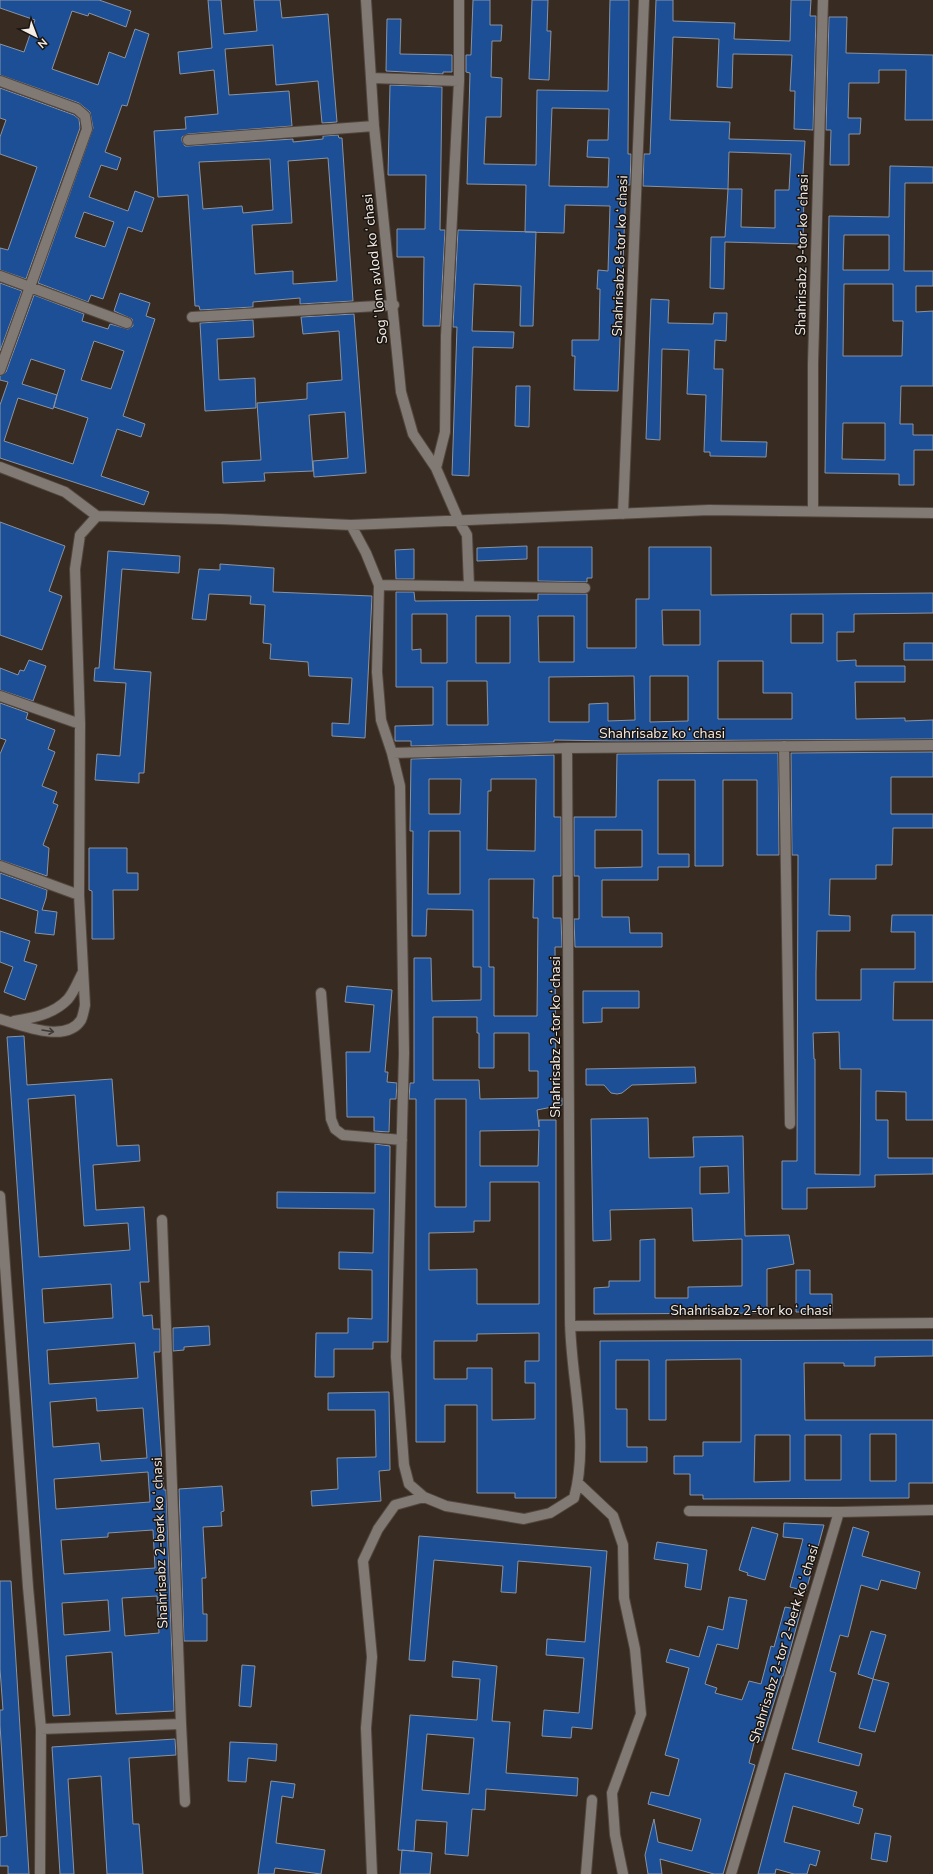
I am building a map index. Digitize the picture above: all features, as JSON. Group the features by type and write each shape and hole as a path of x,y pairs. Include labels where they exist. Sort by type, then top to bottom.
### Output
{"street":[{"name":"Sogʻlom avlod koʻchasi","path":"366,0 374,126 394,305 401,392 413,434 436,468 459,521 467,535 469,586"},
{"path":"436,468 445,432 446,336 459,81 459,0"},
{"name":"Shahrisabz 8-tor koʻchasi","path":"623,514 644,0"},
{"name":"Shahrisabz 9-tor koʻchasi","path":"813,510 813,364 823,0"},
{"path":"372,78 459,81"},
{"path":"0,81 77,109 85,116 87,129 0,370"},
{"path":"188,140 374,126"},
{"path":"0,276 127,323"},
{"path":"192,317 394,305"},
{"path":"0,467 65,492 97,516 221,519 351,525 709,510 813,510 933,513"},
{"path":"5,1020 42,1031 59,1033 75,1027 81,1020 85,1005 79,895 80,724 75,569 80,535 97,516"},
{"path":"351,525 366,553 379,585 377,672 380,720 392,753 400,786 404,1053 396,1357 404,1465 409,1484 424,1497 446,1506 524,1519 550,1513 574,1498 578,1483 613,1516 623,1544 624,1598 635,1649 641,1714 612,1793 615,1835 623,1874"},
{"path":"379,585 585,588"},
{"path":"0,696 80,724"},
{"name":"Shahrisabz koʻchasi","path":"392,753 567,748 933,745"},
{"path":"784,746 790,1124"},
{"name":"Shahrisabz 2-tor koʻchasi","path":"567,748 570,1326 580,1454 578,1483"},
{"path":"0,866 79,895"},
{"path":"5,1020 34,1018 54,1010 68,999 83,971"},
{"path":"321,993 331,1119 335,1129 343,1135 402,1140"},
{"path":"0,1196 27,1572 41,1729 40,1874"},
{"name":"Shahrisabz 2-berk koʻchasi","path":"162,1220 185,1802"},
{"name":"Shahrisabz 2-tor koʻchasi","path":"570,1326 933,1323"},
{"path":"372,1874 366,1728 372,1657 363,1561 378,1529 395,1505 424,1497"},
{"path":"689,1511 839,1512 933,1510"},
{"name":"Shahrisabz 2-tor 2-berk koʻchasi","path":"731,1874 839,1512"},
{"path":"41,1729 181,1724"},
{"path":"586,1874 592,1800"}],"building":[{"path":"0,0 99,0 131,11 126,27 89,13 88,16 72,11 52,69 98,85 109,52 125,58 135,29 149,34 127,106 122,105 105,152 121,158 117,170 101,165 89,197 128,211 135,191 154,198 142,232 128,227 103,299 91,295 88,302 38,283 93,128 90,112 79,103 0,75 0,44 24,52 35,20 0,8","holes":["84,212 114,222 105,247 75,237"]},
{"path":"208,0 221,0 224,34 257,31 254,0 280,0 282,18 328,14 337,122 322,123 318,81 276,85 273,45 225,49 229,95 289,91 292,126 188,134 182,137 182,141 185,146 188,146 293,139 293,142 323,139 323,136 338,135 339,138 342,138 353,301 300,304 300,298 253,302 253,307 200,310 199,306 195,306 188,195 158,197 154,131 186,129 185,117 218,114 214,70 180,74 178,52 212,48","holes":["328,158 337,281 293,284 293,271 255,274 252,225 292,223 288,161","270,159 273,210 243,213 242,206 203,209 199,162"]},
{"path":"473,0 490,0 490,25 502,25 501,41 492,41 491,77 502,78 501,117 486,117 484,164 536,165 537,90 608,91 610,0 629,0 628,154 631,154 630,185 626,185 618,391 574,390 575,356 572,356 572,340 599,340 600,289 597,289 598,270 608,271 610,206 565,205 564,233 525,232 526,185 467,184 470,73 466,72 466,55 471,55","holes":["552,108 609,109 608,140 588,140 587,157 609,158 608,187 549,186"]},
{"path":"532,0 548,0 547,31 551,31 549,80 529,79"},
{"path":"656,0 673,0 673,21 735,23 734,39 790,41 791,0 811,0 810,16 816,16 813,130 794,129 795,91 790,91 792,55 733,54 732,88 717,87 719,39 673,37 670,120 730,122 729,139 805,141 802,191 804,191 803,244 725,242 724,289 710,288 711,237 725,237 728,189 643,186 644,154 650,154","holes":["729,152 791,154 789,190 775,190 775,228 741,227 742,189 728,189"]},
{"path":"829,17 847,17 846,53 933,55 933,120 905,120 906,70 879,70 879,83 849,83 848,118 861,118 860,134 849,134 849,165 830,165 831,130 826,130"},
{"path":"387,19 401,19 400,54 452,55 452,72 443,72 443,74 386,71"},
{"path":"390,85 442,87 440,230 445,230 440,326 423,326 424,257 397,257 397,229 425,229 426,175 388,175"},
{"path":"0,88 74,115 79,119 80,128 26,279 0,270 0,248 8,250 37,167 0,154 0,137 6,120 0,118"},
{"path":"890,166 933,167 933,183 905,183 904,271 933,271 933,286 916,286 916,312 933,311 933,386 901,386 900,424 913,424 913,435 933,435 933,450 914,450 914,485 899,485 899,474 825,473 829,216 889,217","holes":["844,235 889,235 889,270 843,270","844,284 893,284 893,321 903,321 902,356 843,356","843,423 885,423 885,460 842,459"]},
{"path":"458,230 536,232 533,326 520,326 521,286 474,284 472,331 514,332 513,348 473,347 469,476 452,475 457,327 453,327"},
{"path":"0,283 22,291 0,351"},
{"path":"120,293 150,303 146,316 155,319 123,416 145,424 141,437 117,429 101,476 149,492 144,505 0,458 0,405 8,382 0,380 0,376 6,372 34,295 84,314 82,321 108,329 110,324 128,329 133,326 132,319 114,311","holes":["94,341 124,351 111,389 81,380","31,359 65,370 57,395 22,384","57,395 54,407 88,418 73,464 4,441 18,398 53,409"]},
{"path":"651,299 669,300 668,323 713,324 714,313 727,313 726,341 715,340 714,369 723,369 721,441 767,442 766,457 710,456 710,452 704,452 706,395 687,394 689,350 662,349 660,440 646,439"},
{"path":"354,314 366,473 314,477 313,461 348,458 345,412 309,415 313,471 264,473 265,481 223,483 222,462 261,460 257,403 307,399 307,383 342,380 339,331 303,334 301,317"},
{"path":"253,320 254,337 217,339 219,380 255,378 256,408 205,411 200,323"},
{"path":"516,386 530,386 529,427 515,426"},
{"path":"0,522 65,546 49,591 62,596 42,650 0,635"},
{"path":"527,546 527,559 477,561 477,548"},
{"path":"538,547 592,547 592,578 587,578 587,582 538,581"},
{"path":"649,547 711,547 711,595 933,593 933,613 854,614 854,632 837,632 837,661 856,660 856,666 905,666 905,682 855,682 856,719 905,718 905,721 933,720 933,739 554,740 554,742 411,746 411,741 395,741 395,726 433,725 433,687 396,687 396,592 414,592 415,601 538,600 538,594 587,594 587,648 636,648 636,599 649,599","holes":["662,610 700,610 700,645 663,645","412,614 447,614 447,663 421,663 421,649 412,650","791,614 823,614 823,643 791,643","476,616 510,616 510,663 476,663","538,616 574,616 574,662 539,662","718,661 763,661 763,693 792,693 792,719 718,719","634,676 635,720 608,721 608,703 589,704 589,722 549,722 549,677","650,676 688,676 688,721 650,722","447,681 487,681 488,725 447,725"]},
{"path":"414,549 414,579 396,579 395,550"},
{"path":"108,551 180,556 179,573 122,569 114,669 151,672 144,773 139,773 139,783 95,780 97,754 120,756 126,683 94,681 95,668 99,668"},
{"path":"220,564 274,568 273,592 372,596 365,738 332,736 332,723 349,724 352,678 309,676 308,662 270,659 271,644 263,643 265,605 250,604 251,596 209,594 206,620 192,619 199,569 220,570"},
{"path":"904,643 933,643 933,660 904,660"},
{"path":"29,660 46,666 33,701 0,690 0,668 18,675 20,670 24,671"},
{"path":"0,703 28,713 26,719 55,730 48,749 55,752 42,786 57,792 53,803 58,805 43,845 49,848 47,876 0,860 0,754 6,740 0,738"},
{"path":"933,752 933,777 891,777 891,814 933,814 933,828 893,828 892,865 876,865 876,879 830,879 829,915 850,916 850,931 817,931 816,1000 861,1000 861,969 915,969 915,932 891,932 892,915 933,915 933,982 894,982 893,1020 933,1020 933,1120 906,1120 906,1092 876,1091 876,1120 888,1120 888,1158 933,1158 933,1174 875,1175 875,1187 807,1188 807,1209 782,1209 782,1161 797,1161 798,855 792,855 791,753","holes":["839,1032 840,1069 861,1069 860,1175 815,1174 815,1059 813,1033"]},
{"path":"778,753 779,855 757,855 757,780 723,780 723,866 695,866 695,780 658,780 658,854 689,854 689,867 658,867 658,880 602,880 602,917 629,917 630,933 662,933 662,947 575,947 574,919 579,919 579,876 574,876 574,817 616,817 617,754","holes":["595,830 642,830 642,867 595,868"]},
{"path":"554,755 554,817 561,817 561,876 553,876 553,918 561,918 562,947 555,947 556,1098 562,1098 562,1105 537,1110 539,1127 539,1120 556,1120 556,1498 515,1498 515,1493 477,1493 477,1405 445,1405 445,1442 416,1442 416,1099 409,1099 410,1083 414,1083 414,958 431,958 432,1001 481,1000 481,967 473,967 473,910 427,909 426,936 412,936 413,831 410,831 411,759","holes":["429,779 461,779 460,814 429,814","491,779 536,779 535,851 487,850 488,791 491,791","429,831 460,831 460,894 428,894","489,879 534,879 533,918 538,918 537,1016 494,1016 494,967 489,967","433,1017 477,1017 477,1033 479,1033 479,1068 494,1068 494,1033 529,1033 529,1071 538,1071 538,1098 480,1099 479,1080 433,1080","435,1099 466,1099 466,1207 435,1207","539,1130 538,1166 480,1166 480,1131","490,1182 539,1182 539,1304 477,1304 477,1269 429,1270 429,1233 474,1232 474,1221 490,1221","539,1333 539,1361 525,1361 525,1383 535,1383 535,1419 492,1420 492,1368 467,1368 467,1379 434,1379 434,1341 477,1341 477,1334"]},
{"path":"89,848 127,848 127,873 138,873 138,890 113,890 114,939 92,939 92,891 89,890"},
{"path":"0,873 47,890 42,910 57,912 54,935 35,933 38,911 0,898"},
{"path":"0,931 30,941 24,961 37,965 25,1000 4,992 13,967 0,962"},
{"path":"347,986 392,990 385,1072 388,1072 387,1082 397,1083 396,1099 390,1099 389,1132 374,1131 374,1117 347,1117 346,1052 370,1052 374,1005 345,1002"},
{"path":"583,991 639,991 639,1008 602,1008 602,1022 583,1023"},
{"path":"24,1036 27,1085 112,1079 117,1146 139,1145 140,1161 93,1165 96,1210 144,1207 149,1282 140,1282 143,1316 152,1315 153,1329 160,1329 160,1352 154,1352 164,1490 166,1490 174,1711 116,1714 112,1652 66,1656 70,1715 53,1716 7,1037","holes":["75,1095 84,1226 128,1223 130,1250 39,1257 28,1099","111,1284 113,1318 44,1323 42,1289","135,1343 138,1378 49,1384 47,1350","96,1398 97,1411 143,1408 147,1458 101,1461 99,1443 53,1447 50,1402","148,1472 150,1502 56,1509 54,1479","153,1530 155,1568 64,1574 61,1540 108,1537 108,1533","157,1596 159,1633 125,1636 122,1598","108,1600 110,1631 64,1635 62,1603"]},
{"path":"695,1067 696,1083 632,1085 622,1093 617,1094 611,1093 604,1085 586,1085 586,1069"},
{"path":"648,1118 649,1158 694,1157 693,1137 743,1136 745,1236 789,1235 794,1264 767,1269 767,1313 594,1314 594,1288 609,1287 609,1281 640,1281 640,1240 655,1239 655,1298 688,1298 688,1287 742,1286 742,1239 693,1241 692,1208 610,1210 611,1240 593,1241 591,1119","holes":["728,1166 729,1193 700,1194 700,1167"]},
{"path":"375,1144 390,1146 388,1342 373,1342 373,1349 334,1349 334,1377 315,1377 316,1333 348,1333 348,1318 372,1319 372,1270 339,1269 339,1252 373,1253 374,1209 277,1208 277,1192 375,1193"},
{"path":"796,1270 810,1270 810,1294 832,1294 832,1312 796,1312"},
{"path":"209,1326 210,1345 184,1347 184,1350 173,1351 173,1328"},
{"path":"933,1340 933,1356 875,1357 875,1366 844,1366 844,1363 804,1363 805,1420 933,1420 933,1483 909,1483 909,1498 703,1499 703,1495 690,1495 690,1474 674,1474 674,1456 703,1456 703,1442 741,1442 741,1359 666,1360 666,1420 649,1420 649,1360 616,1360 616,1409 627,1409 627,1447 647,1447 647,1462 600,1462 600,1341","holes":["870,1434 896,1434 896,1481 870,1481","755,1435 790,1435 790,1481 754,1482","805,1435 841,1435 841,1480 805,1480"]},
{"path":"389,1392 390,1470 379,1471 381,1501 312,1506 311,1491 338,1489 337,1458 376,1457 375,1410 328,1410 328,1393"},
{"path":"222,1486 224,1511 221,1512 222,1526 203,1527 206,1578 202,1578 203,1614 207,1614 207,1641 184,1641 179,1489"},
{"path":"784,1523 824,1525 806,1591 790,1587 803,1539 783,1537"},
{"path":"752,1527 778,1534 765,1580 747,1575 748,1573 739,1570"},
{"path":"853,1527 869,1532 862,1556 920,1572 916,1589 881,1580 878,1590 861,1585 848,1637 840,1635 830,1671 836,1673 818,1742 862,1754 859,1766 792,1749"},
{"path":"419,1536 607,1551 592,1729 572,1727 571,1738 542,1736 544,1710 579,1713 584,1658 546,1655 547,1639 585,1642 591,1567 518,1561 516,1593 501,1592 503,1566 434,1560 425,1661 409,1660"},
{"path":"657,1542 707,1550 701,1590 685,1587 688,1564 654,1559"},
{"path":"0,1581 11,1581 29,1874 8,1874 8,1866 0,1866 0,1837 7,1836 0,1725 0,1710 3,1710 0,1669"},
{"path":"729,1597 747,1600 738,1649 717,1644 705,1684 717,1688 715,1693 742,1700 749,1681 761,1684 771,1646 774,1647 785,1607 801,1610 783,1676 762,1741 755,1739 749,1763 755,1765 723,1874 714,1874 660,1859 662,1874 648,1874 645,1855 654,1819 658,1842 692,1851 701,1819 648,1804 651,1792 669,1796 679,1759 665,1755 689,1668 666,1662 670,1649 699,1657 708,1626 723,1630"},
{"path":"871,1631 886,1635 873,1679 858,1674"},
{"path":"453,1661 497,1666 492,1721 510,1722 506,1773 578,1778 577,1796 486,1789 485,1810 472,1809 468,1856 445,1854 447,1822 416,1820 414,1851 398,1850 410,1715 477,1720 480,1679 452,1677","holes":["427,1734 474,1738 469,1794 422,1790"]},
{"path":"242,1665 255,1666 251,1707 239,1706"},
{"path":"873,1679 889,1683 875,1732 859,1728"},
{"path":"175,1739 176,1755 129,1758 133,1824 139,1824 143,1874 107,1874 101,1776 68,1779 74,1874 60,1874 52,1747"},
{"path":"230,1742 277,1744 276,1761 248,1758 246,1782 228,1781"},
{"path":"785,1773 857,1792 853,1806 863,1809 859,1824 793,1806 784,1842 820,1851 816,1866 810,1864 807,1874 794,1874 776,1869 775,1874 758,1874"},
{"path":"271,1781 295,1784 293,1798 282,1796 276,1843 325,1850 321,1874 275,1868 274,1874 258,1874"},
{"path":"875,1833 891,1836 887,1862 871,1859"},
{"path":"402,1850 432,1853 430,1874 400,1874"}]}
